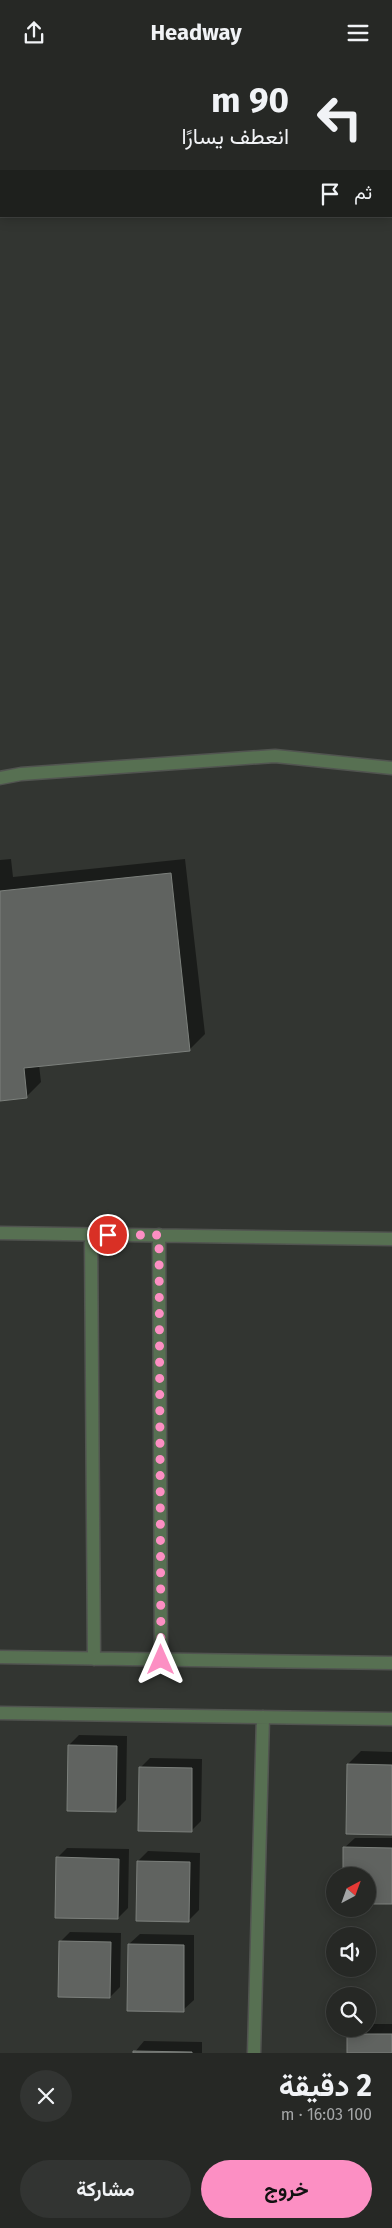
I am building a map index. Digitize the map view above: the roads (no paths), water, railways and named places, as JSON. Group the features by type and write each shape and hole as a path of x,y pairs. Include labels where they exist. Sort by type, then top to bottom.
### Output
{"street":[{"path":"0,778 21,774 274,756 392,768"},
{"path":"0,1233 392,1239"},
{"path":"91,1235 94,1659"},
{"path":"159,1235 161,1660"},
{"path":"0,1657 392,1663"},
{"path":"0,1713 392,1719"},
{"path":"254,2053 263,1717"}]}
